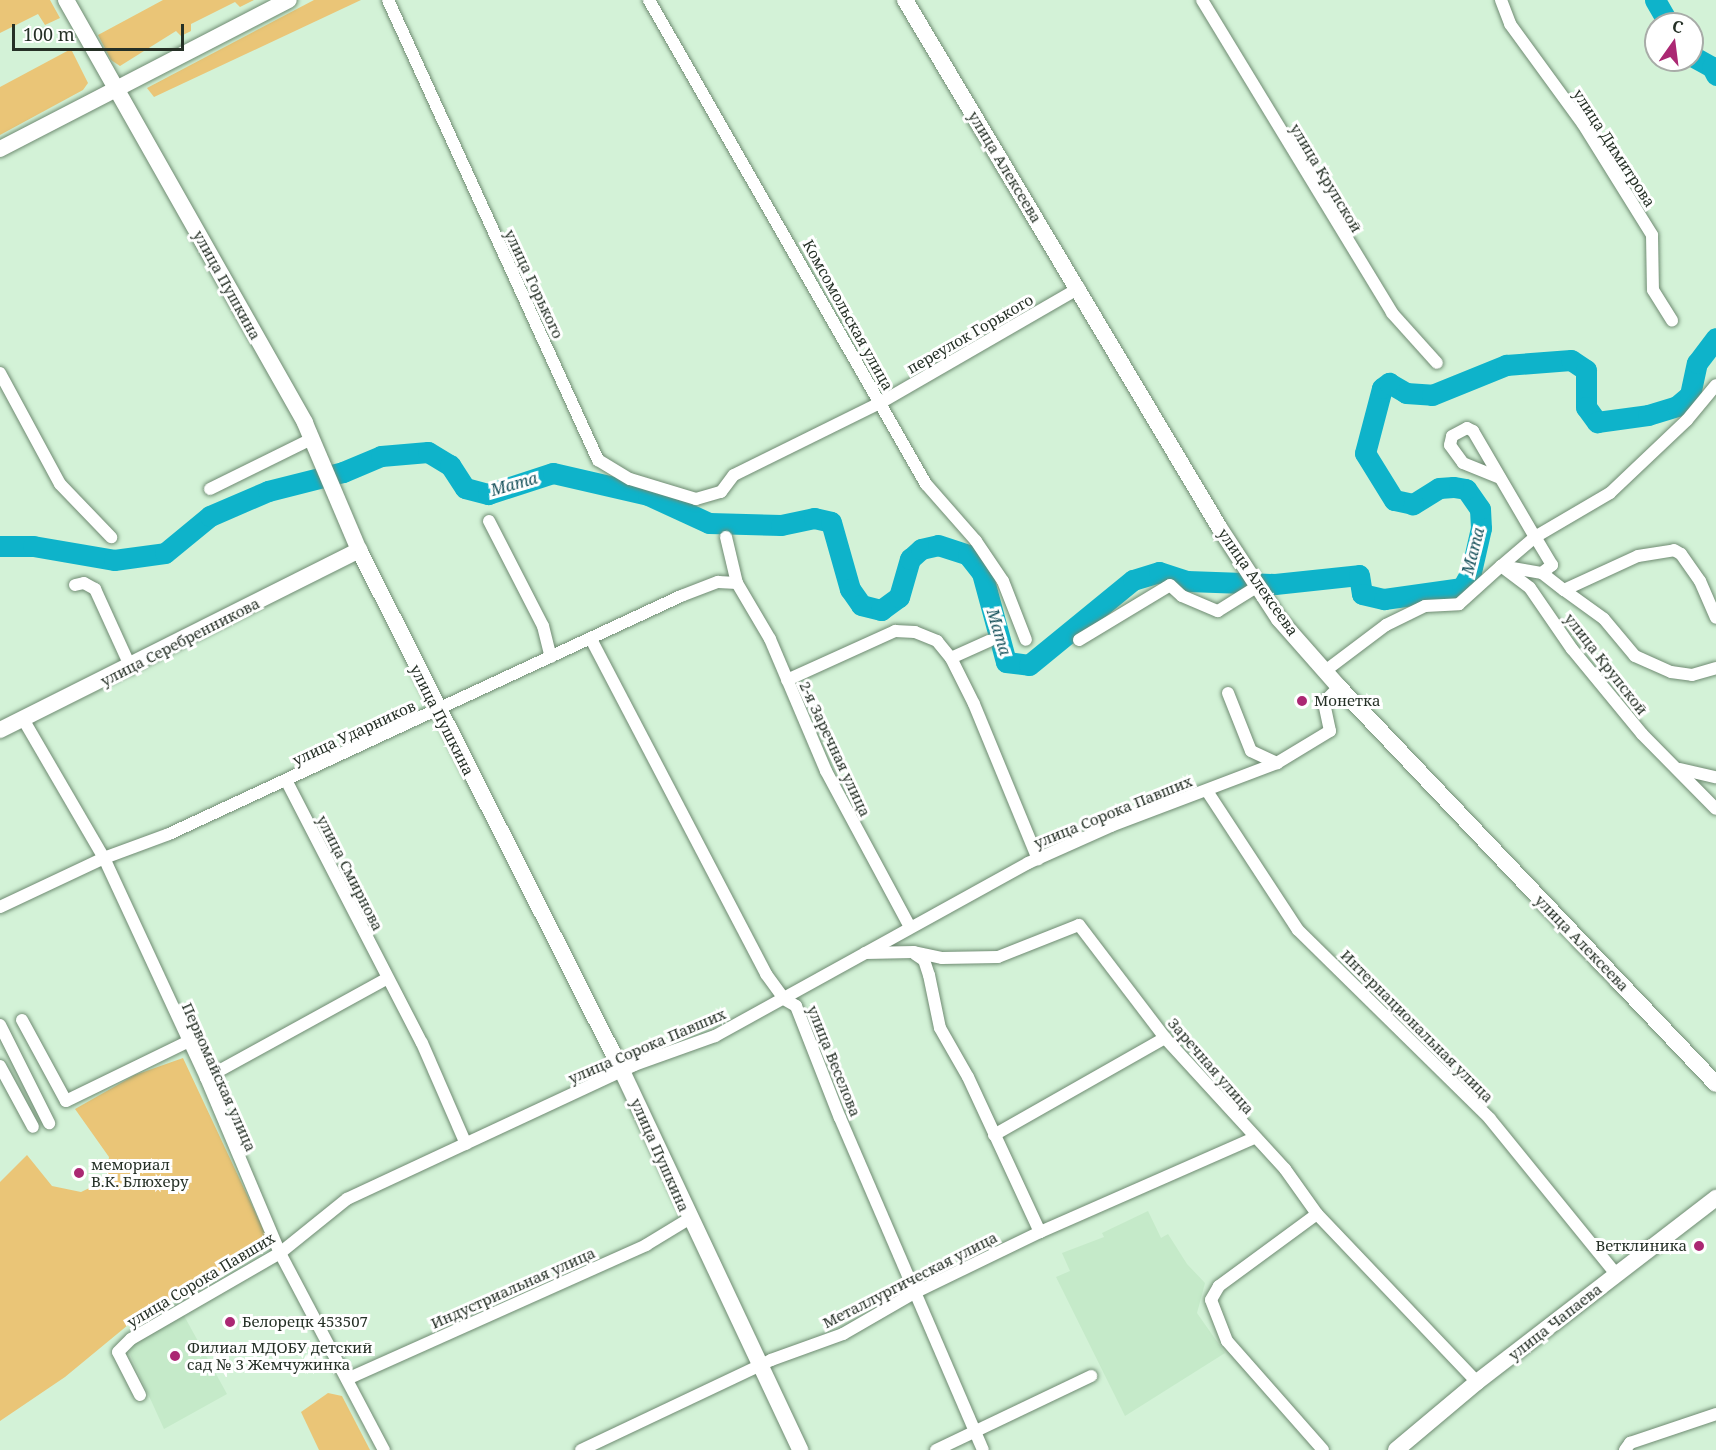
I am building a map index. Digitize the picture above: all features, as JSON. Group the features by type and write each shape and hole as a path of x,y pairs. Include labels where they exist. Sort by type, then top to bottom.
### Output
{"street":[{"name":"улица Пушкина","path":"66,0 311,439 359,550 437,711 622,1071 758,1367 801,1450"},
{"path":"0,150 289,0"},
{"name":"улица Горького","path":"388,0 598,460 630,479 696,499 721,492"},
{"name":"Комсомольская улица","path":"649,0 926,484 976,541 1003,581 1026,640"},
{"name":"улица Алексеева","path":"905,0 1260,590 1339,687 1716,1084"},
{"name":"улица Крупской","path":"1202,0 1392,313 1437,363"},
{"name":"улица Димитрова","path":"1501,0 1510,24 1583,124 1652,235 1653,290 1672,321"},
{"name":"переулок Горького","path":"721,492 734,475 880,403 1079,288"},
{"path":"0,373 60,484 111,537"},
{"path":"1325,671 1386,625 1415,610 1425,606 1459,604 1535,537 1610,493 1687,420 1716,385"},
{"path":"210,489 311,439"},
{"path":"1500,478 1552,565 1542,573"},
{"path":"489,521 543,626 551,657"},
{"name":"2-я Заречная улица","path":"726,537 737,583 770,639 826,771 910,927"},
{"name":"улица Серебренникова","path":"0,730 131,668 359,550"},
{"path":"1564,590 1638,556 1674,550 1681,554 1700,581 1716,618"},
{"path":"1501,566 1542,573 1604,619 1635,656 1671,672 1692,675 1716,668"},
{"name":"улица Крупской","path":"1501,566 1530,588 1572,649 1642,734 1680,769 1716,809"},
{"name":"улица Ударников","path":"0,907 104,858 169,834 718,582 737,583"},
{"path":"75,585 84,583 95,589 131,668"},
{"path":"1079,640 1170,585 1182,596 1218,611 1260,590"},
{"path":"787,680 895,631 915,632 937,641 951,658 996,753 1011,800 1038,859"},
{"name":"улица Веселова","path":"591,639 766,974 784,999 796,1006 914,1293 983,1450"},
{"path":"951,658 989,641"},
{"name":"улица Сорока Павших","path":"140,1395 118,1352 131,1339 280,1253 347,1199 622,1071 715,1036 910,927 1038,859 1111,826 1277,763 1330,731 1324,702 1339,687"},
{"path":"1228,693 1251,751 1277,763"},
{"name":"Первомайская улица","path":"23,719 104,858 187,1042 206,1078 280,1253 384,1450"},
{"path":"1680,769 1716,777"},
{"name":"улица Смирнова","path":"286,780 386,979 422,1043 466,1144"},
{"name":"Интернациональная улица","path":"1207,791 1298,930 1490,1119 1617,1275"},
{"name":"Заречная улица","path":"864,953 914,952 942,958 998,957 1079,926 1165,1038 1254,1138 1285,1169 1317,1214 1477,1382"},
{"path":"914,952 927,968 940,1028 968,1077 1040,1232"},
{"path":"206,1078 386,979"},
{"path":"22,1020 66,1101 187,1042"},
{"path":"0,1025 49,1123"},
{"path":"994,1135 1165,1038"},
{"path":"0,1066 33,1127"},
{"name":"Металлургическая улица","path":"581,1450 758,1367 843,1334 914,1293 1040,1232 1254,1138"},
{"name":"улица Чапаева","path":"1396,1450 1477,1382 1716,1198"},
{"path":"1317,1214 1219,1286 1211,1300 1227,1341 1323,1450"},
{"name":"Индустриальная улица","path":"347,1379 646,1245 689,1219"},
{"path":"936,1450 1091,1376"},
{"path":"1625,1450 1630,1443 1716,1414"}],"shaded area":[{"path":"0,0 50,0 60,18 45,25 38,14 0,33"},
{"path":"163,0 254,0 240,7 235,2 191,24 191,31 181,36 176,31 120,66 111,60 98,35"},
{"path":"314,0 361,0 154,97 147,88"},
{"path":"71,49 88,83 83,90 0,135 0,87"},
{"path":"183,1058 271,1246 128,1325 65,1377 0,1421 0,1182 27,1155 52,1186 81,1192 106,1180 109,1157 75,1109 135,1075"},
{"path":"1148,1211 1161,1238 1168,1234 1187,1264 1205,1283 1197,1313 1225,1353 1125,1416 1056,1277 1070,1271 1062,1253 1104,1237 1102,1233"},
{"path":"182,1312 227,1394 164,1429 129,1352 137,1340"},
{"path":"328,1393 342,1396 370,1450 319,1450 301,1412"}],"waterway":[{"name":"Мата","path":"1655,0 1662,12"},
{"name":"Мата","path":"1704,63 1712,67 1716,75"},
{"name":"Мата","path":"0,546 33,546 114,560 165,553 210,516 268,491 343,472 381,456 428,452 450,465 465,488 488,494 553,473 648,495 709,523 781,525 814,518 831,522 850,589 861,605 881,610 899,597 910,559 921,549 938,545 968,555 982,573 1006,662 1029,665 1133,580 1159,572 1187,581 1275,584 1359,575 1362,594 1384,599 1462,588 1471,572 1481,528 1480,509 1466,489 1453,487 1439,488 1413,504 1394,500 1365,453 1382,388 1389,383 1406,393 1432,395 1506,365 1571,360 1586,370 1586,407 1597,422 1648,415 1677,406 1690,395 1697,363 1716,338"}],"place":[{"name":"Монетка","path":"1302,701"},
{"name":"мемориал В.К. Блюхеру","path":"79,1173"},
{"name":"Ветклиника","path":"1699,1246"},
{"name":"Белорецк 453507","path":"230,1322"},
{"name":"Филиал МДОБУ детский сад № 3 Жемчужинка","path":"175,1356"}]}
